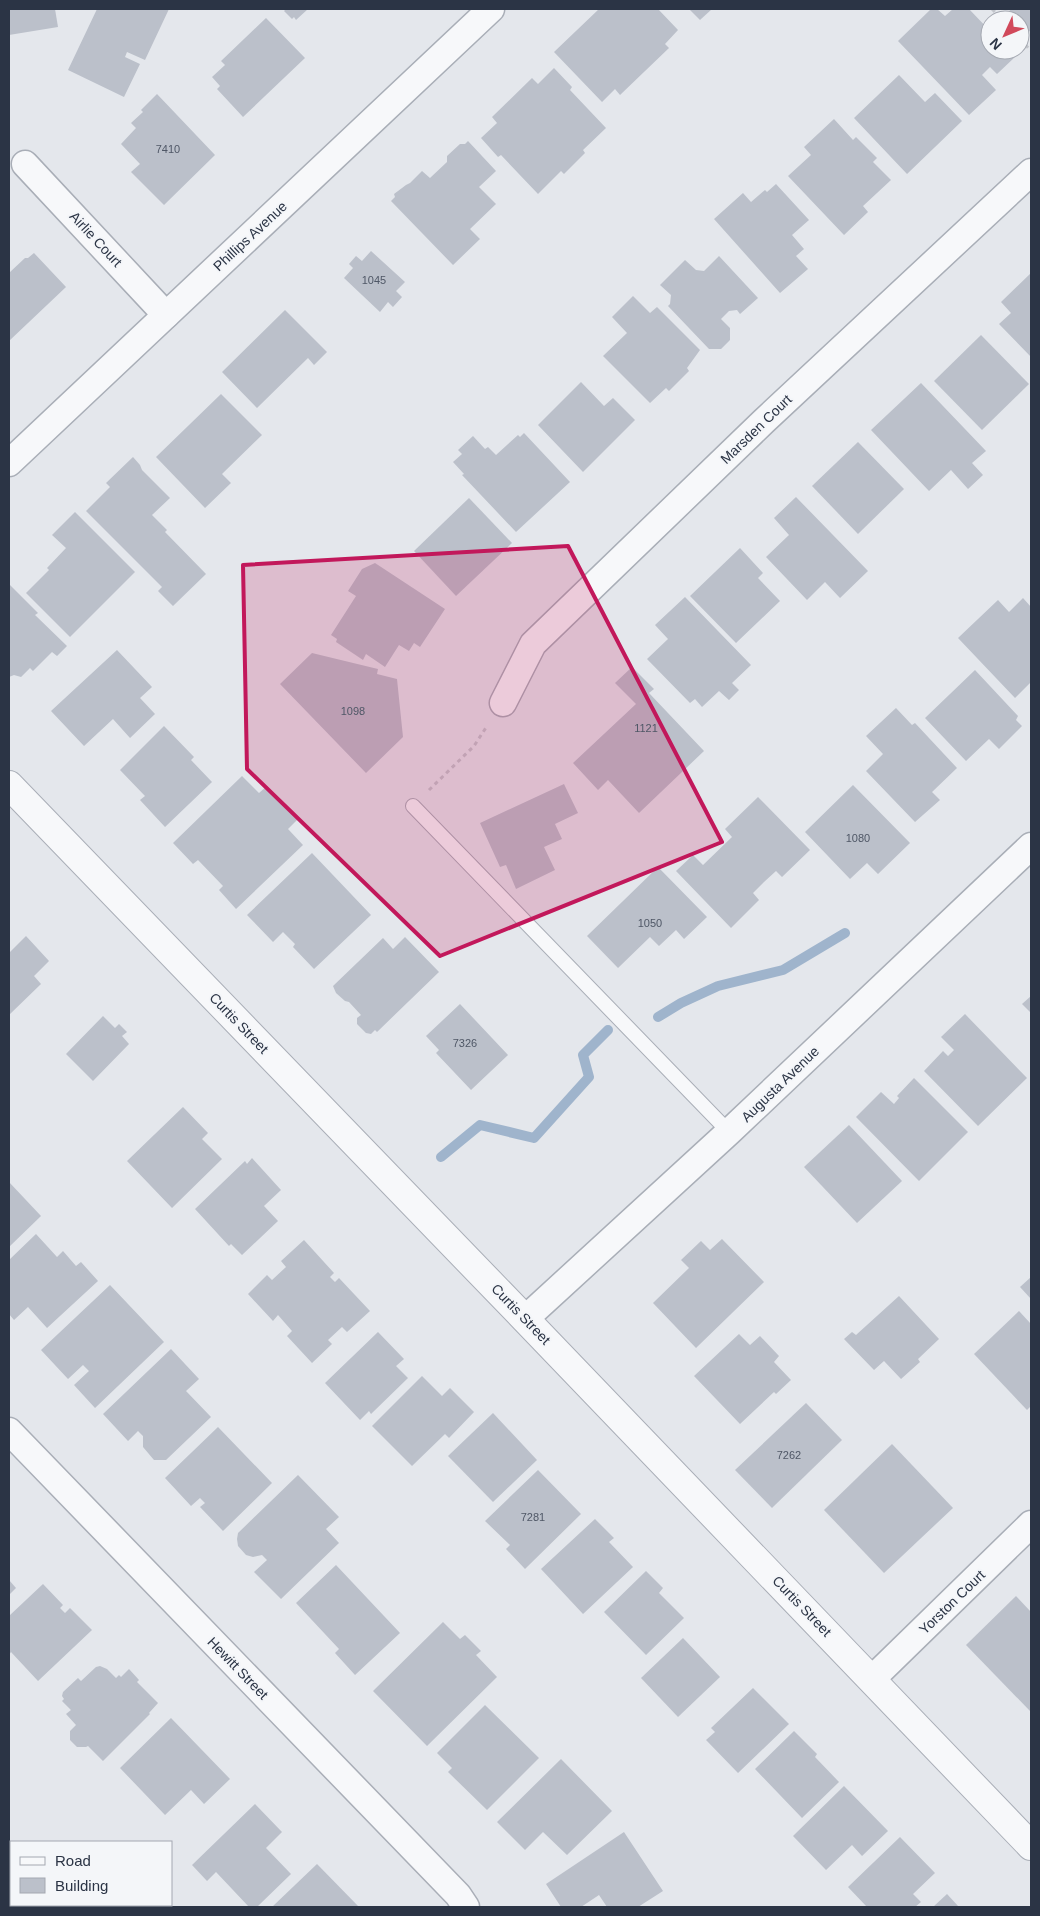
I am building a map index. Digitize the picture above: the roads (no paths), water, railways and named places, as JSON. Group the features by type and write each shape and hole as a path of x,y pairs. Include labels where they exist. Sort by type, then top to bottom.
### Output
{"street":[{"name":"Phillips Avenue","path":"9,463 491,9"},
{"name":"Airlie Court","path":"25,164 166,315"},
{"name":"Marsden Court","path":"503,703 533,644 764,422 1031,172"},
{"name":"Curtis Street","path":"9,785 526,1319 1031,1846"},
{"name":"Augusta Avenue","path":"526,1319 729,1132 1031,846"},
{"name":"Hewitt Street","path":"9,1430 458,1895 466,1907"},
{"name":"Yorston Court","path":"872,1679 1031,1524"}],"lane":[{"path":"412,806 729,1132"}],"waterway":[{"path":"658,1017 681,1003 718,986 783,970 845,933"},
{"path":"441,1157 480,1125 534,1138 589,1077 583,1055 608,1030"}]}
